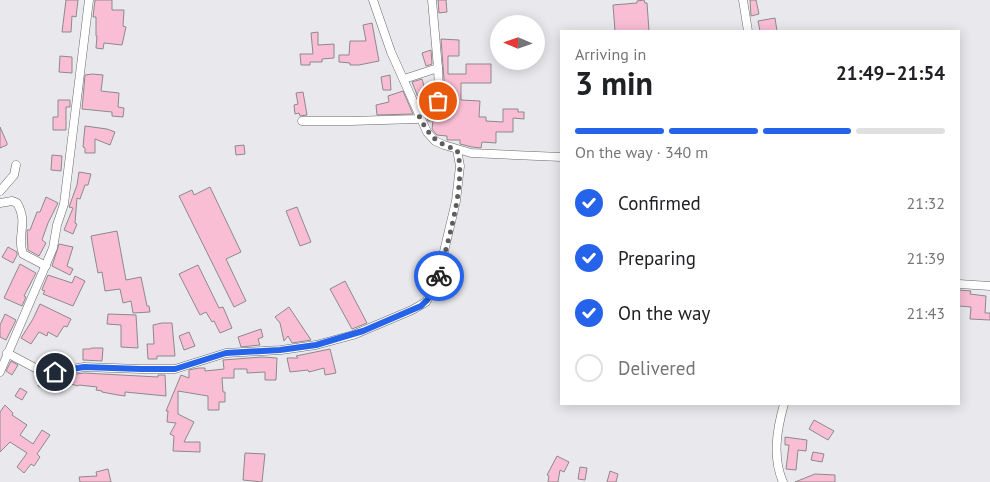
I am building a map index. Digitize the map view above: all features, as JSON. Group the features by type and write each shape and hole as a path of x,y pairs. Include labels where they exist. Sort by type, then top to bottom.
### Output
{"street":[{"path":"0,372 4,357 53,248 64,204 89,0"},
{"path":"373,0 391,52 419,116 427,132 435,141 457,150 471,153 560,157"},
{"path":"302,121 416,119 437,107 439,91 438,68 432,0"},
{"path":"743,0 748,30"},
{"path":"404,79 438,68"},
{"path":"4,357 39,370 50,372 84,367 175,369 226,353 280,350 324,343 363,331 412,310 426,302 436,285 456,200 460,166 457,150"},
{"path":"0,191 14,175 16,165"},
{"path":"0,203 12,201 17,203 22,220 23,229 20,246 23,254 46,266"},
{"path":"960,284 990,286"},
{"path":"783,482 777,465 776,451 779,423 784,405"}],"building":[{"path":"66,0 78,0 76,17 72,16 71,32 62,32"},
{"path":"95,0 112,0 112,10 124,10 123,26 126,27 122,45 104,43 103,49 96,48 96,17 93,17"},
{"path":"438,0 446,0 447,12 439,13"},
{"path":"644,0 647,3 649,30 615,30 613,5 637,3 637,1"},
{"path":"750,0 756,0 759,14 751,16"},
{"path":"775,18 777,30 760,30 758,21"},
{"path":"372,23 379,61 359,65 339,62 339,55 349,55 350,41 366,41 363,25"},
{"path":"318,32 318,45 334,44 334,58 322,59 322,62 310,62 310,65 301,65 300,54 313,54 311,33"},
{"path":"441,39 459,40 459,56 448,56 448,74 466,74 466,64 490,64 491,70 491,83 461,83 461,100 480,101 479,117 486,117 486,121 503,122 503,109 518,109 518,112 524,112 524,119 513,118 513,132 496,132 496,143 482,142 481,148 460,144 460,140 447,140 447,136 437,135 432,129 433,121 428,121 427,117 442,110 445,92"},
{"path":"431,50 432,64 426,66 422,53"},
{"path":"60,56 72,57 72,73 59,72"},
{"path":"85,75 103,75 101,91 119,93 118,107 124,108 123,117 112,116 112,112 82,109"},
{"path":"390,75 391,90 383,90 381,77"},
{"path":"422,79 426,93 433,93 432,103 422,107 412,82"},
{"path":"403,91 413,114 377,115 376,105 389,102 388,96"},
{"path":"303,92 307,115 300,116 299,113 295,114 294,105 298,104 296,93"},
{"path":"58,100 70,100 70,107 66,107 66,130 53,130 53,117 58,117"},
{"path":"85,126 115,132 110,145 95,139 95,153 85,153 85,148 83,147"},
{"path":"0,127 7,145 0,148"},
{"path":"244,145 245,154 236,155 235,146"},
{"path":"52,155 62,156 61,171 51,170"},
{"path":"79,172 91,174 88,185 85,185 80,199 77,198 75,223 77,224 73,234 64,230 73,208 69,207 77,185"},
{"path":"210,187 241,252 226,259 246,301 234,307 179,196 192,190 194,195"},
{"path":"46,197 58,203 48,223 42,240 46,243 39,256 28,250 27,230 30,230 37,212 40,212"},
{"path":"297,207 311,242 300,246 286,211"},
{"path":"117,231 126,280 141,277 150,312 133,313 131,301 123,303 120,289 105,291 102,272 98,273 91,236"},
{"path":"59,244 73,247 67,266 73,269 70,275 52,266"},
{"path":"8,247 17,252 13,263 2,257"},
{"path":"20,264 36,273 24,296 26,297 22,306 4,298"},
{"path":"198,265 219,308 223,307 232,328 220,333 214,321 212,322 206,312 200,315 179,274"},
{"path":"48,275 72,283 75,276 85,281 73,306 43,294 45,291 42,290"},
{"path":"345,281 367,323 352,329 330,289"},
{"path":"960,290 971,291 970,294 986,296 985,313 990,313 990,320 970,319 971,307 960,306"},
{"path":"40,304 71,319 67,327 64,326 57,337 48,332 47,336 39,332 31,344 21,338"},
{"path":"289,307 311,340 292,343 288,336 284,341 280,323 275,317"},
{"path":"5,314 16,320 6,340 0,337 0,325"},
{"path":"108,314 136,315 138,348 121,347 121,325 107,324"},
{"path":"172,323 175,356 157,356 157,359 148,359 147,344 154,344 153,325"},
{"path":"261,329 263,337 258,339 260,345 241,347 238,337"},
{"path":"189,332 195,346 184,350 179,336"},
{"path":"103,348 102,361 83,360 83,349"},
{"path":"330,349 336,373 325,375 324,368 309,372 308,370 290,372 287,358 298,358 296,356"},
{"path":"262,357 277,358 276,380 265,380 265,372 247,373 247,369 234,369 234,378 222,378 225,402 219,402 219,410 208,410 208,396 178,391 178,414 194,422 184,442 200,442 200,452 173,451 174,436 170,434 176,423 167,422 168,411 166,411 181,375 189,378 189,370 199,368 205,368 205,371 224,369 223,360"},
{"path":"11,361 18,365 12,375 6,371"},
{"path":"84,373 158,377 158,375 165,375 166,396 125,392 125,396 102,392 96,390 97,387 78,386 67,383 69,375"},
{"path":"42,377 56,380 56,378 66,382 62,392 50,387 49,390 38,386"},
{"path":"20,388 27,392 22,400 15,396"},
{"path":"5,405 13,413 12,415 27,425 20,435 33,444 42,430 50,435 37,454 40,457 34,466 31,464 24,473 17,467 27,453 10,442 0,452 0,412"},
{"path":"814,420 834,431 828,440 809,429"},
{"path":"785,437 807,440 806,451 798,450 796,470 786,469 789,445 785,445"},
{"path":"813,452 824,454 822,462 811,460"},
{"path":"245,453 265,454 262,482 243,480"},
{"path":"557,456 569,462 564,472 560,470 558,482 548,482 549,476 547,475"},
{"path":"580,467 587,468 585,480 578,479"},
{"path":"108,469 111,482 80,482 79,477 97,476 96,472"},
{"path":"610,471 618,474 616,482 607,482"},
{"path":"815,474 835,475 835,482 795,482"}],"way so far":[{"path":"438,101 436,108 419,116 427,132 435,141 457,150 460,166 454,212 439,276"}],"route":[{"path":"55,372 84,367 175,369 226,353 280,350 316,345 363,331 421,306 429,299 439,276"}]}
